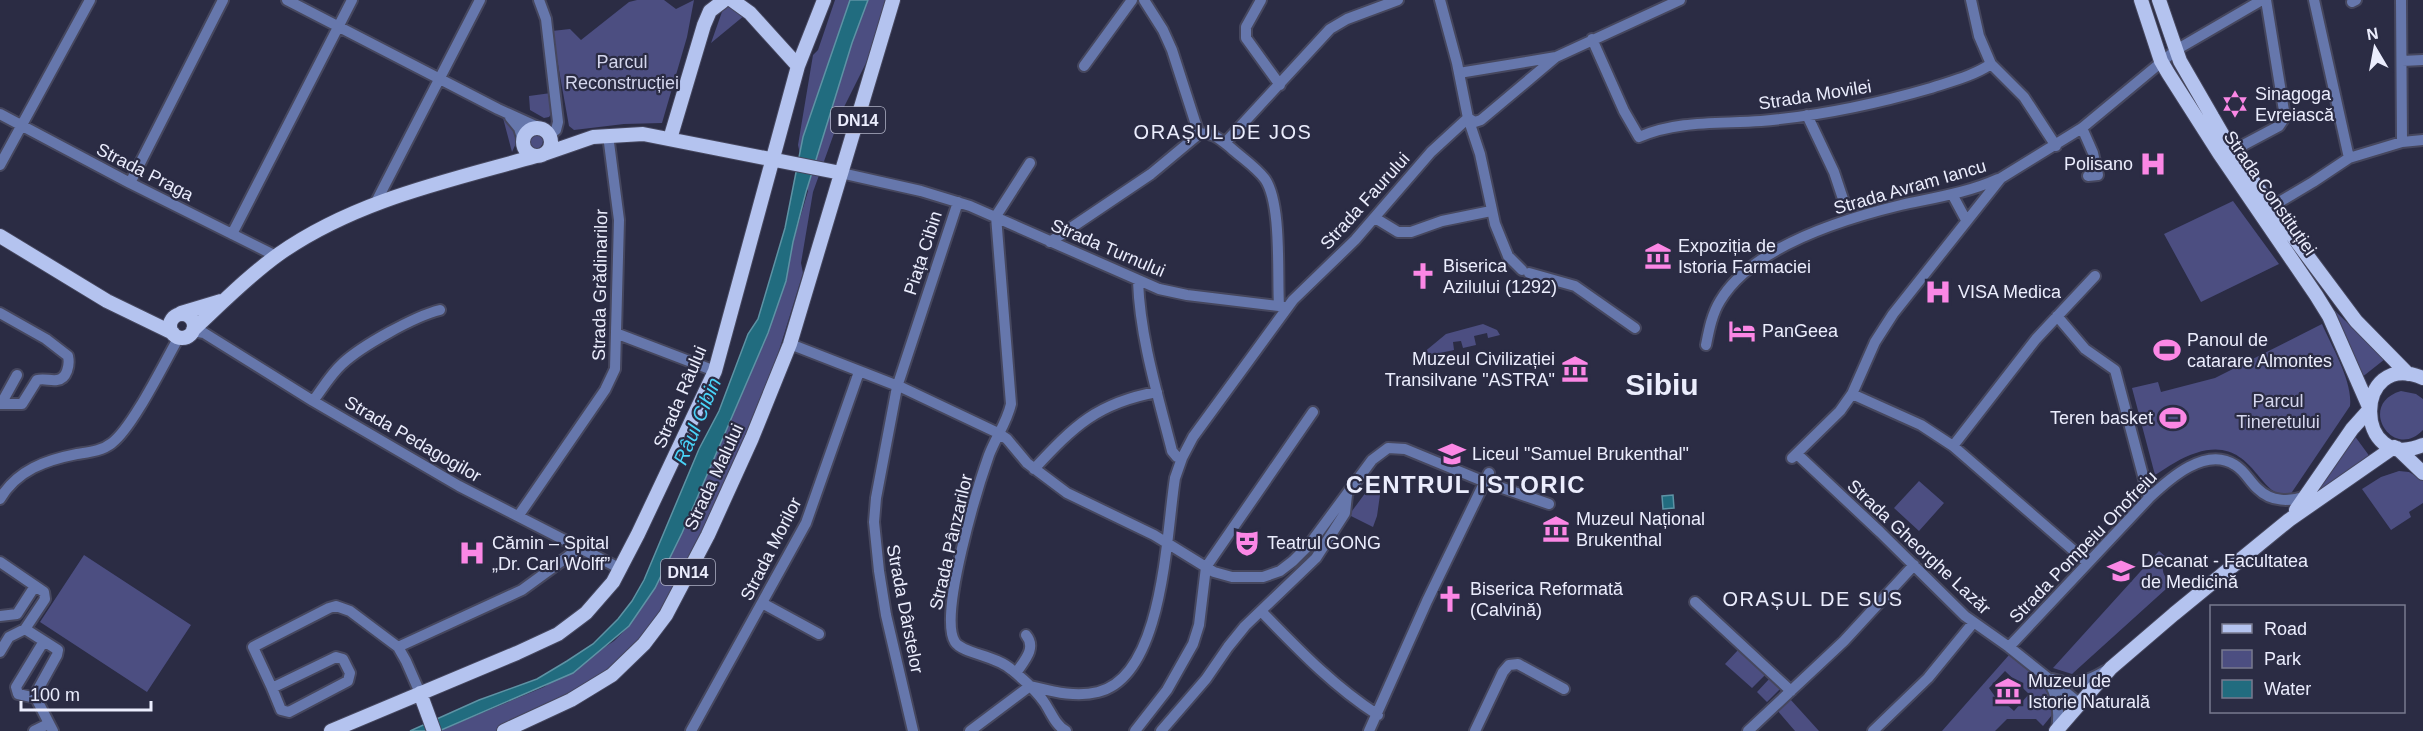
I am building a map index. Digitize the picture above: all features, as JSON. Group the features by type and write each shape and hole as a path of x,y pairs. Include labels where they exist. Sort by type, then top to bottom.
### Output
{"main road":[{"path":"670,139 704,25 710,11 725,0 747,6 798,66"},
{"name":"Strada Râului","path":"332,731 421,698 558,634 600,599 621,569 715,371 778,159 798,66 824,0"},
{"name":"DN14","path":"837,172 893,0"},
{"name":"Strada Constituției","path":"2141,0 2161,61 2226,152 2329,316 2369,409 2375,433 2385,443 2396,447 2423,473"},
{"name":"Strada Constituției","path":"2159,0 2176,50 2226,152 2271,207 2356,321 2416,374"},
{"path":"497,165 523,144 526,132 533,128 581,140"},
{"path":"523,144 528,153 540,155 550,147 546,132"},
{"name":"Piața Cibin","path":"581,140 608,135 643,134 837,172"},
{"path":"0,236 70,279 141,318 176,335 187,336 223,301 276,256 325,227 375,204 431,184 540,155 581,140"},
{"name":"Strada Malului","path":"504,731 520,728 605,679 644,644 666,615 708,535 752,438 790,344 836,190 837,172"},
{"path":"141,318 160,319 223,301"},
{"path":"178,314 191,318 194,324 193,331"},
{"path":"176,335 170,326 178,314"},
{"path":"2289,520 2352,429 2369,409 2372,396 2382,383 2392,377 2416,374"},
{"path":"2056,730 2111,668 2289,520 2396,447 2409,449 2423,445"},
{"path":"421,698 434,731"}],"street":[{"path":"0,165 90,0"},
{"path":"130,183 223,0"},
{"path":"287,0 546,132 558,126 546,19 539,0"},
{"path":"232,234 352,0"},
{"path":"375,204 480,0"},
{"path":"1084,66 1132,0"},
{"path":"1144,0 1163,30 1172,50 1199,134"},
{"path":"1261,0 1246,27 1246,38 1280,85"},
{"path":"1225,143 1321,38 1337,24 1398,0"},
{"path":"1440,0 1460,74 1467,118 1478,148 1491,211 1503,247 1512,261 1526,272 1575,285 1635,328"},
{"path":"1467,118 1475,122 1481,120 1556,57 1679,0"},
{"path":"1971,0 1982,46 1991,64 2024,97 2056,146"},
{"path":"2088,563 1953,446 1921,425 1852,394 1883,329 1908,292 2001,178 2082,128 2176,50 2264,0 2285,117 2279,126 2226,152"},
{"path":"2314,0 2349,158"},
{"path":"2401,0 2402,142"},
{"name":"Strada Movilei","path":"1592,39 1628,119 1639,137 1663,129 1714,122 1760,121 1853,108 1915,93 1962,78 1991,64"},
{"path":"1460,74 1556,57"},
{"path":"2402,61 2423,60"},
{"path":"503,111 517,124 523,144"},
{"name":"Strada Praga","path":"0,114 21,127 276,256"},
{"path":"1807,115 1834,172 1848,213"},
{"name":"Strada Faurului","path":"1030,686 1058,692 1086,694 1104,690 1125,676 1142,654 1150,634 1175,478 1182,458 1203,423 1283,307 1375,218 1431,153 1467,118"},
{"path":"2082,128 2093,153 2098,175 2088,176"},
{"path":"1050,242 1151,174 1199,134 1211,134 1261,174 1270,188 1275,214 1283,307"},
{"name":"Strada Grădinarilor","path":"519,515 610,381 615,369 618,334 619,220 608,135"},
{"path":"2271,207 2349,158 2402,142 2423,140"},
{"path":"996,216 1030,163"},
{"name":"Piața Cibin","path":"837,172 958,202 897,387"},
{"name":"Strada Avram Iancu","path":"1706,345 1719,303 1734,282 1753,264 1775,251 1848,213 1952,194 2001,178"},
{"path":"1952,194 1966,220"},
{"name":"Strada Turnului","path":"958,202 996,216 1138,281 1179,293 1283,307"},
{"path":"1375,218 1398,232 1411,232 1442,221 1491,211"},
{"name":"Strada Pânzarilor","path":"996,216 1011,396 1007,417 998,433 971,511 953,596 951,633 957,645 968,651 998,660 1016,673 1044,701 1063,730"},
{"path":"1953,446 2036,339 2095,276"},
{"path":"1138,281 1141,315 1157,392 1172,451 1177,457 1182,458"},
{"path":"313,401 348,358 411,320 440,310"},
{"path":"0,313 46,339 68,356 69,369 58,381 39,378 22,404 0,404"},
{"path":"2057,316 2085,349 2115,370 2150,498"},
{"name":"Strada Pedagogilor","path":"193,331 204,333 313,401 459,486 621,569"},
{"path":"618,334 715,371"},
{"path":"0,500 11,484 30,468 48,461 93,452 112,443 128,424 176,335"},
{"path":"790,344 897,387 998,433 1007,439 1034,469 1080,501 1166,542 1214,572 1243,578 1263,577 1280,571 1305,550 1377,455 1394,448 1405,448 1549,504"},
{"name":"Strada Morilor","path":"691,731 812,510 859,372"},
{"path":"0,404 17,375"},
{"name":"Strada Dârstelor","path":"897,387 876,498 875,545 886,615 913,731"},
{"path":"1034,469 1072,430 1097,411 1128,399 1157,392"},
{"name":"Strada Gheorghe Lazăr","path":"1852,394 1840,411 1794,456 1973,623 2009,647 2079,703"},
{"path":"1135,731 1172,683 1193,644 1199,625 1206,567 1313,412"},
{"name":"Strada Pompeiu Onofreiu","path":"2009,647 2150,498 2175,477 2201,462 2214,459 2229,461 2238,467 2260,491 2274,498 2286,501 2307,495"},
{"path":"1369,731 1427,601 1487,478"},
{"path":"1161,731 1206,679 1238,635 1306,568 1324,546 1345,513 1347,492"},
{"path":"398,647 513,594 540,579 581,547"},
{"path":"0,562 45,595 45,599 25,629 9,637 0,652"},
{"path":"1748,731 1844,641 1914,566"},
{"path":"0,616 17,614 35,586"},
{"path":"1695,602 1791,691"},
{"path":"762,603 819,634"},
{"path":"272,688 336,657 343,659 350,673 348,681 289,712 281,710 253,647 336,606 350,611 398,647 421,698"},
{"path":"1261,611 1311,664 1347,695 1378,715"},
{"path":"1873,731 1928,678 1973,623"},
{"path":"25,629 58,650 36,693 36,698 50,727 34,731"},
{"path":"1016,673 1030,649 1030,640 1026,635"},
{"path":"36,698 18,694 16,687 44,641"},
{"path":"1475,731 1503,672 1509,665 1518,664 1564,689"},
{"path":"2046,676 2072,684 2092,679 2111,668"},
{"path":"2046,676 2058,701 2059,718 2056,730"},
{"path":"970,731 1030,686"}],"green space":[{"name":"Parcul Reconstrucției","path":"664,0 676,9 694,0 687,37 662,123 624,124 574,130 569,126 552,31 570,29 581,40 629,2"},
{"path":"835,0 889,0 866,63 842,111 813,192 801,263 803,273 752,438 666,615 612,674 503,731 439,731 544,687 614,641 629,626 655,588 682,533 748,380 786,281 793,242 808,191 798,145 813,55 818,50"},
{"path":"730,4 745,15 711,43 723,9"},
{"path":"551,93 553,111 549,117 544,118 530,110 529,96"},
{"path":"503,118 513,125 518,139 512,152"},
{"path":"535,133 541,135 543,141 541,147 535,149 529,147 527,141 529,135"},
{"path":"2233,201 2279,264 2201,302 2164,234"},
{"path":"2332,311 2335,311 2385,359 2361,378"},
{"path":"1483,324 1497,330 1500,335 1488,338 1487,333 1474,336 1476,345 1463,348 1461,341 1453,342 1454,350 1417,358 1446,334"},
{"name":"Parcul Tineretului","path":"2322,324 2345,376 2350,406 2290,495 2279,494 2270,488 2253,469 2231,452 2215,450 2196,453 2175,462 2155,475 2132,388 2158,382 2161,392 2215,378"},
{"path":"2401,391 2416,394 2423,399 2423,430 2412,438 2401,439 2391,435 2384,427 2380,417 2381,407 2388,398"},
{"path":"2354,435 2373,461 2340,476 2317,492 2317,489"},
{"path":"2399,471 2409,472 2423,480 2423,503 2409,512 2411,517 2391,530 2362,489 2381,477"},
{"path":"1919,481 1944,503 1919,531 1894,508"},
{"path":"1369,488 1380,495 1373,527 1349,515"},
{"path":"2159,551 2167,558 2163,571 2171,582 2166,589 2072,674 2053,668"},
{"path":"84,555 191,625 147,692 40,622"},
{"path":"1739,649 1766,674 1752,688 1725,664"},
{"path":"2009,655 2039,681 2045,688 2052,705 2052,715 2043,726 2036,719 2007,719 1995,731 1942,731","holes":["2005,671 2029,694 2014,711 2004,702 2001,705 1989,688"]},
{"path":"1770,678 1781,688 1767,702 1757,692"},
{"path":"1790,699 1819,731 1795,731 1777,710"}],"water":[{"path":"850,0 868,0 852,43 806,192 786,281 768,333 682,533 655,588 629,626 573,673 439,731 410,731 479,700 537,679 593,644 632,601 644,580 699,449 719,411 748,334 758,319 785,228 803,137"},
{"path":"1673,495 1674,508 1663,509 1662,496"}],"place":[{"name":"Sinagoga Evreiască","path":"2235,104"},
{"name":"Polisano","path":"2153,164"},
{"name":"Expoziția de Istoria Farmaciei","path":"1658,256"},
{"name":"Biserica Azilului (1292)","path":"1423,276"},
{"name":"VISA Medica","path":"1938,292"},
{"name":"PanGeea","path":"1742,331"},
{"name":"Panoul de catarare Almontes","path":"2167,350"},
{"name":"Muzeul Civilizației Transilvane \"ASTRA\"","path":"1575,369"},
{"name":"Teren basket","path":"2173,418"},
{"name":"Liceul \"Samuel Brukenthal\"","path":"1452,454"},
{"name":"Muzeul Național Brukenthal","path":"1556,529"},
{"name":"Teatrul GONG","path":"1247,543"},
{"name":"Cămin – Spital „Dr. Carl Wolff”","path":"472,553"},
{"name":"Decanat - Facultatea de Medicină","path":"2121,571"},
{"name":"Biserica Reformată (Calvină)","path":"1450,599"},
{"name":"Muzeul de Istorie Naturală","path":"2008,691"}],"district":[{"name":"ORAȘUL DE JOS","path":"1223,132"},
{"name":"Sibiu","path":"1662,385"},
{"name":"CENTRUL ISTORIC","path":"1466,485"},
{"name":"ORAȘUL DE SUS","path":"1813,599"}],"water label":[{"name":"Râul Cibin","path":"697,421"}]}
